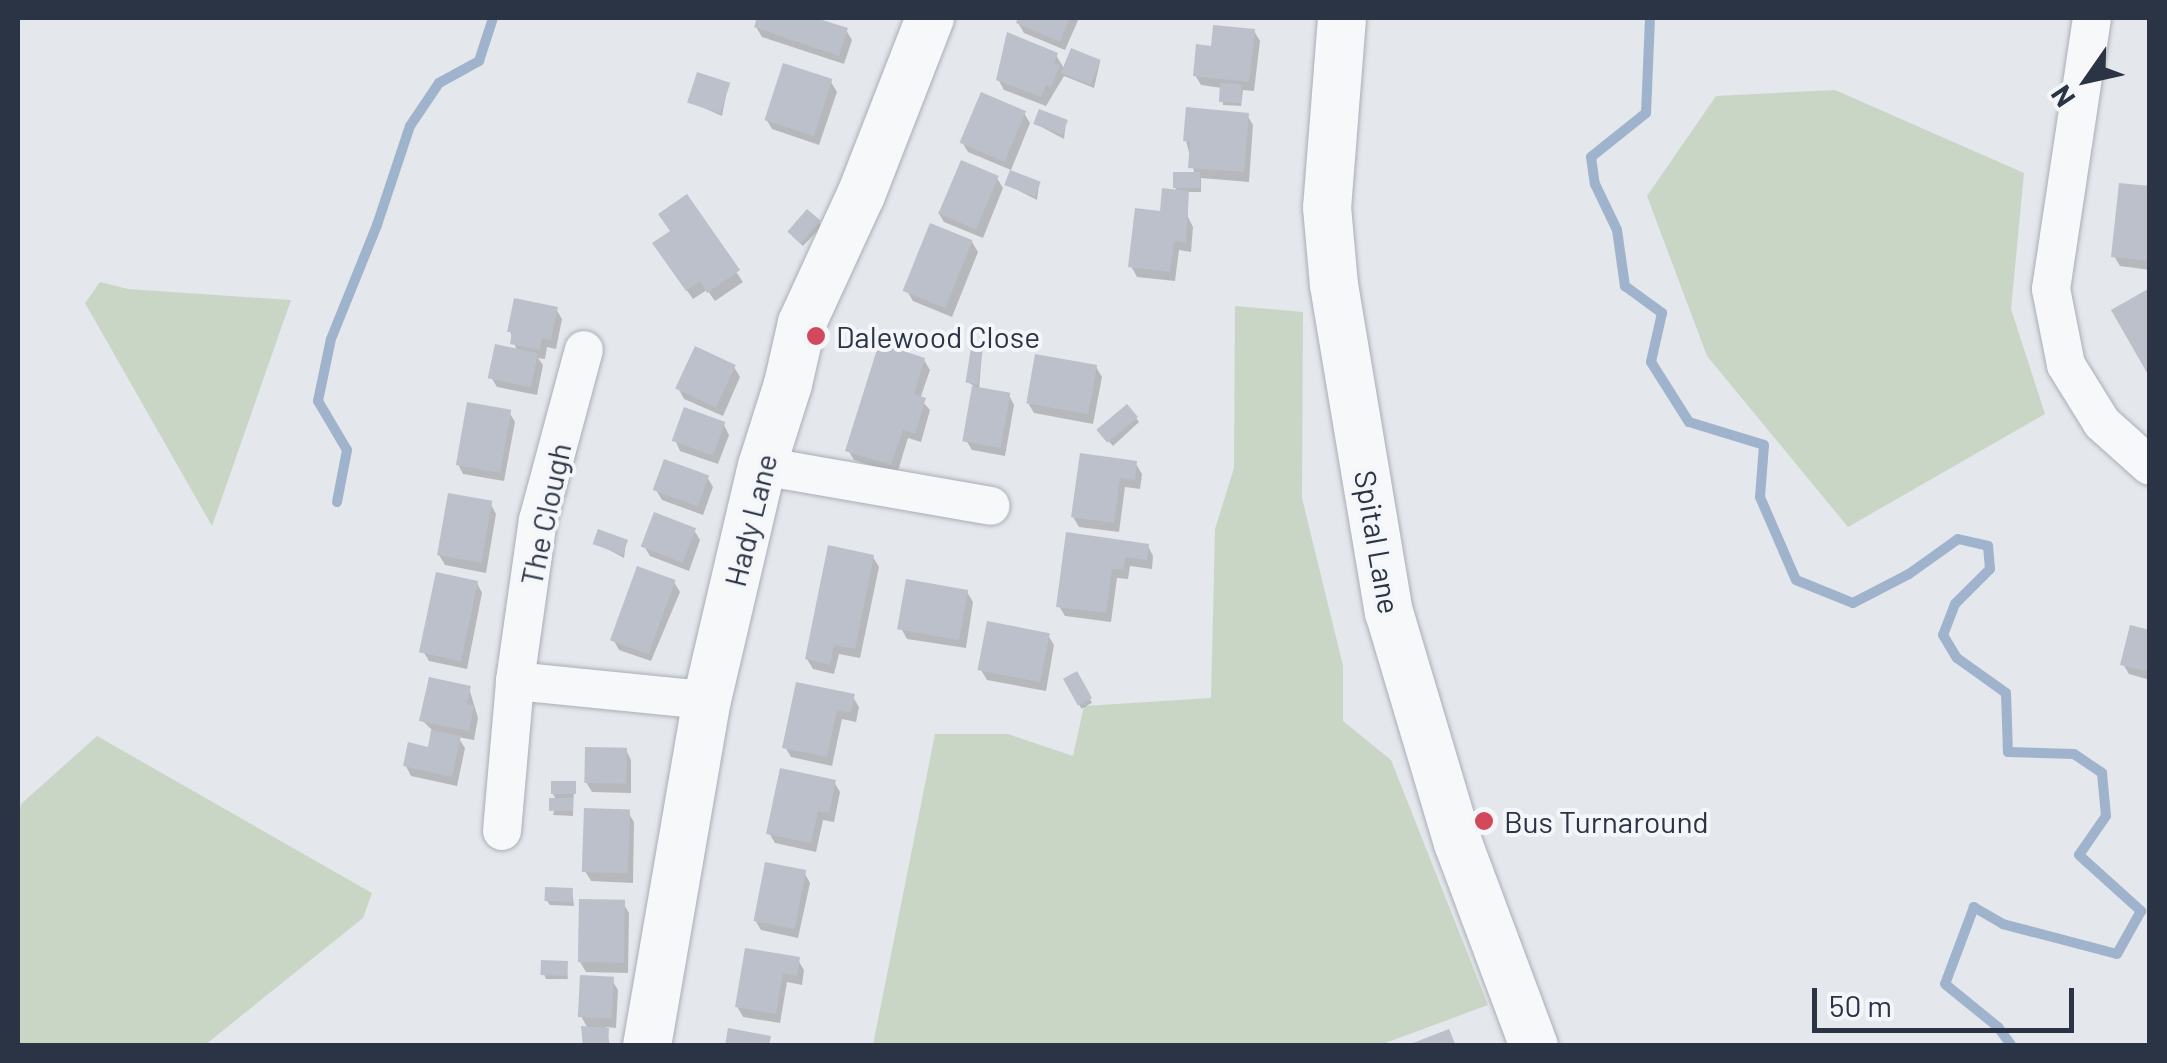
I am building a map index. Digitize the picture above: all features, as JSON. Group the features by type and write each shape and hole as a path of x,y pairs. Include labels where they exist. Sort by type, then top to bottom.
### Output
{"street":[{"name":"Hady Lane","path":"647,1046 707,700 762,466 802,323 861,195 930,18"},
{"name":"Spital Lane","path":"1342,18 1327,207 1334,285 1389,612 1458,843 1534,1046"},
{"path":"2092,18 2052,288 2066,365 2102,423 2150,466"},
{"name":"The Clough","path":"502,831 514,680 538,520 584,350"},
{"path":"762,466 991,506"},
{"path":"514,680 707,700"}],"green space":[{"path":"1835,90 2024,173 2011,309 2045,414 1848,527 1707,356 1647,196 1716,96"},
{"path":"100,282 128,289 291,300 212,526 85,303"},
{"path":"1235,306 1303,312 1302,498 1343,666 1343,721 1391,760 1488,1005 1380,1045 873,1045 935,734 1008,734 1073,756 1084,706 1211,698 1215,529 1234,468"},
{"path":"97,736 372,893 363,918 205,1045 18,1045 21,804"}],"building":[{"path":"757,18 816,18 848,28 839,56 754,27"},
{"path":"1018,18 1070,18 1060,42 1016,23"},
{"path":"1213,25 1255,29 1249,82 1193,76 1196,44 1211,46"},
{"path":"1007,32 1058,53 1054,63 1060,65 1051,87 1046,85 1041,97 996,80"},
{"path":"1071,48 1101,60 1091,85 1061,73"},
{"path":"783,63 832,79 814,136 764,120"},
{"path":"697,72 730,83 720,113 687,102"},
{"path":"1220,83 1242,84 1241,103 1219,102"},
{"path":"981,92 1026,111 1005,162 960,143"},
{"path":"1186,107 1249,113 1244,172 1188,168 1190,142 1183,141"},
{"path":"1039,109 1068,120 1062,135 1033,124"},
{"path":"961,160 999,176 976,229 938,213"},
{"path":"1010,170 1041,182 1035,197 1004,185"},
{"path":"1173,172 1200,172 1200,188 1173,188"},
{"path":"2119,183 2150,186 2150,261 2111,257"},
{"path":"1162,188 1189,191 1186,243 1174,241 1170,272 1128,267 1135,208 1160,211"},
{"path":"687,194 740,270 707,293 700,281 686,291 652,243 670,231 658,214"},
{"path":"807,209 821,221 801,243 787,232"},
{"path":"930,223 973,240 945,308 903,291"},
{"path":"2150,291 2150,378 2111,310"},
{"path":"514,298 558,307 551,340 542,338 540,350 510,344 512,332 507,332"},
{"path":"879,343 925,358 914,394 926,398 915,434 903,430 891,465 845,451"},
{"path":"495,344 538,353 531,387 488,378"},
{"path":"695,346 736,365 716,408 675,389"},
{"path":"971,348 983,350 977,384 966,383"},
{"path":"1035,354 1097,365 1088,414 1026,403"},
{"path":"972,386 1010,393 1001,448 962,441"},
{"path":"467,402 511,410 500,473 456,465"},
{"path":"1127,404 1138,417 1107,443 1096,430"},
{"path":"684,407 725,422 713,456 672,441"},
{"path":"1080,453 1137,461 1135,480 1120,478 1114,523 1071,517"},
{"path":"664,459 709,475 698,506 653,490"},
{"path":"448,493 492,501 481,563 437,555"},
{"path":"654,512 696,528 683,563 641,547"},
{"path":"598,529 628,540 623,555 593,544"},
{"path":"1066,532 1149,544 1147,560 1126,557 1123,570 1112,569 1106,613 1056,607"},
{"path":"828,545 874,555 855,649 834,645 830,665 805,659"},
{"path":"637,566 676,580 649,654 610,640"},
{"path":"436,572 478,581 461,661 419,652"},
{"path":"906,579 968,590 959,640 897,629"},
{"path":"987,621 1050,633 1040,682 977,670"},
{"path":"2130,625 2150,630 2150,672 2120,665"},
{"path":"1077,671 1092,698 1078,706 1063,679"},
{"path":"429,677 471,686 467,704 474,706 469,731 419,721"},
{"path":"796,682 855,694 851,713 837,710 827,757 782,748"},
{"path":"431,730 461,736 452,777 403,766 408,742 428,747"},
{"path":"585,747 627,748 626,784 584,783"},
{"path":"780,768 836,780 829,813 818,811 811,843 766,834"},
{"path":"551,781 576,781 576,794 551,794"},
{"path":"549,798 573,798 573,811 549,811"},
{"path":"584,808 630,810 628,874 582,872"},
{"path":"765,862 806,870 795,929 754,921"},
{"path":"545,887 573,888 572,902 545,901"},
{"path":"579,899 625,900 624,963 578,962"},
{"path":"745,948 800,957 797,976 783,973 776,1014 735,1007"},
{"path":"541,960 568,961 567,976 540,975"},
{"path":"580,975 614,977 612,1019 578,1017"},
{"path":"581,1026 609,1028 608,1046 583,1046"},
{"path":"728,1028 771,1036 769,1046 725,1046"},
{"path":"1449,1029 1456,1046 1408,1046 1408,1045"}],"waterway":[{"path":"337,502 347,450 318,401 331,339 377,225 410,126 439,83 479,61 493,18"},
{"path":"1650,18 1646,113 1591,157 1595,184 1617,230 1625,286 1662,313 1651,362 1689,422 1764,445 1760,497 1796,580 1853,603 1909,574 1958,539 1988,546 1990,569 1955,604 1943,635 1957,658 2006,693 2008,752 2074,754 2102,773 2106,816 2079,855 2141,911 2117,954 2003,924 1974,907 1945,984 1998,1027 2012,1046"}],"place":[{"name":"Dalewood Close","path":"816,336"},
{"name":"Bus Turnaround","path":"1484,821"}]}
